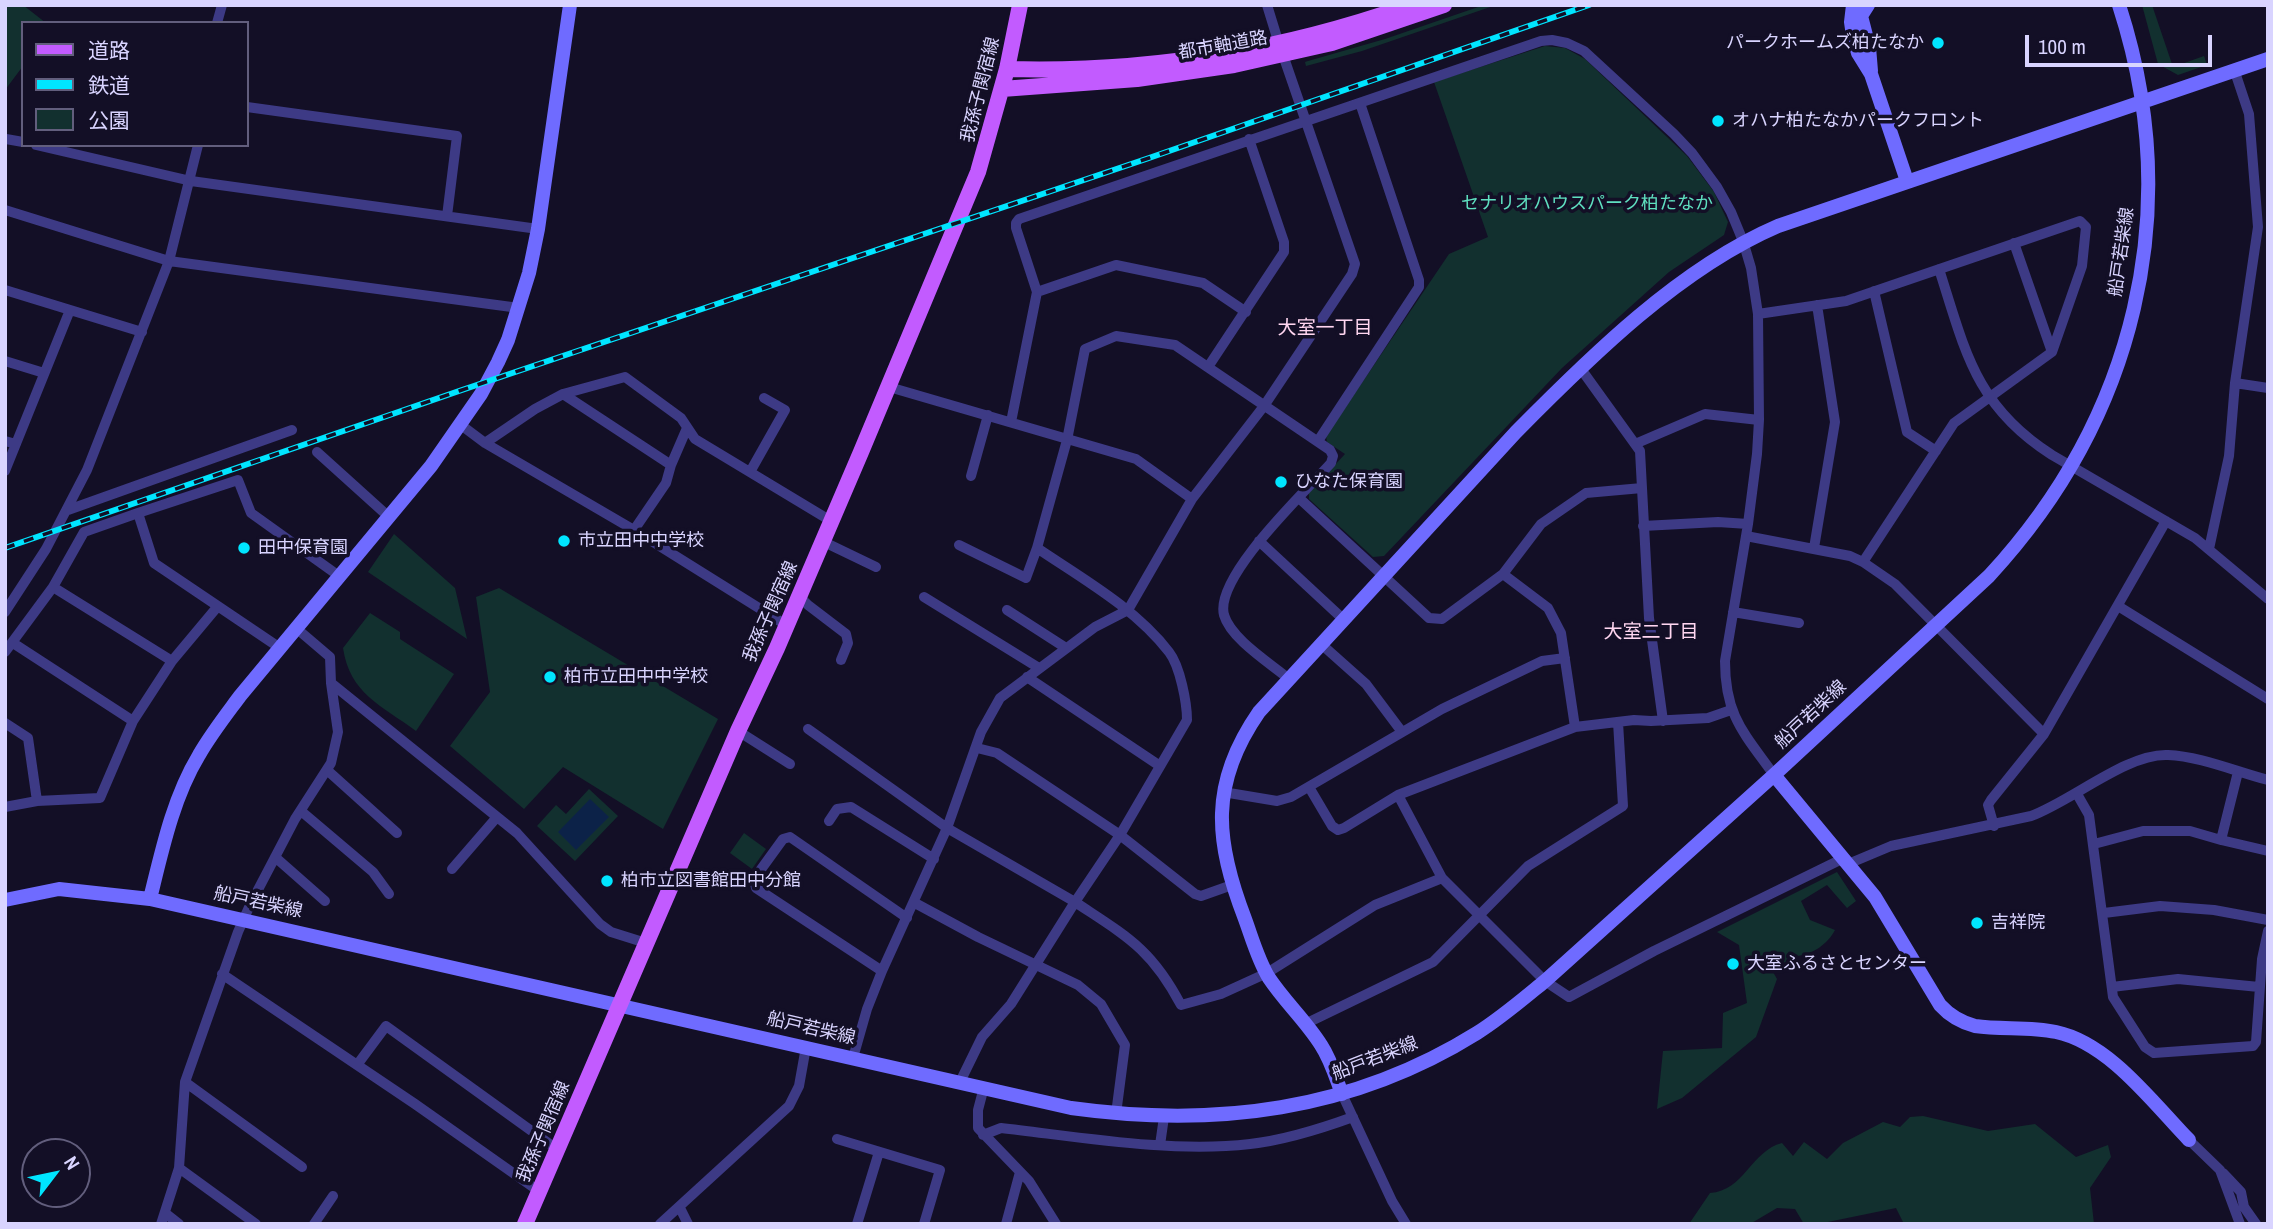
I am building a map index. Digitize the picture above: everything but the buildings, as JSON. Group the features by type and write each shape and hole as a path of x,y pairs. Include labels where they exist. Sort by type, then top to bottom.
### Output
{"main road":[{"name":"我孫子関宿線","path":"525,1224 889,387 978,172 1002,89 1020,5"},
{"name":"都市軸道路","path":"1007,69 1057,70 1135,66 1281,49 1411,5"},
{"name":"都市軸道路","path":"1002,89 1178,74 1377,29 1444,5"}],"street":[{"path":"150,899 168,830 198,757 240,696 389,517 461,425 498,362 519,308 538,229 570,5"},
{"path":"853,1058 867,1009 882,971 947,828 981,732 1000,698 1095,627 1128,610 1192,499 1265,406 1352,274 1355,264 1267,5"},
{"path":"1853,5 1851,22 1858,53 1871,74 1907,181"},
{"path":"1868,5 1861,16 1869,47 1871,74"},
{"name":"船戸若柴線","path":"5,900 59,889 150,899 1071,1108 1116,1114 1164,1117 1230,1115 1306,1103 1342,1094 1407,1070 1440,1054 1508,1012 1774,775 1936,626 2015,548 2073,466 2101,412 2114,378 2137,292 2146,238 2148,200 2142,102 2133,54 2119,5"},
{"path":"1011,422 1037,292 1016,229 1019,219 1541,41 1552,40 1578,47 1692,152 1731,212 1751,268 1758,314 1758,454 1733,612 1725,685 1731,710 1744,733 1774,775 1875,897 1940,1005 1949,1014 1963,1023 1975,1026 2049,1031 2087,1044 2117,1067 2241,1192 2244,1207 2256,1224"},
{"path":"1406,1224 1392,1201 1323,1048 1280,995 1267,974 1232,885 1222,845 1223,792 1229,770 1248,728 1259,712 1516,432 1581,369 1674,288 1709,262 1778,226 2268,59"},
{"path":"2209,549 2230,456 2235,383 2258,227 2249,114 2234,69"},
{"path":"1318,441 1419,286 1360,103"},
{"path":"248,107 457,135 447,216"},
{"path":"1208,367 1285,248 1249,139"},
{"path":"45,147 191,181 538,229"},
{"path":"5,612 25,584 68,510 87,470 169,261 198,147"},
{"path":"5,210 169,261 519,308"},
{"path":"1758,314 1846,301 2080,221 2086,227 2082,265 2052,352 1954,423 1863,562"},
{"path":"2014,243 2052,352"},
{"path":"1037,292 1116,265 1203,283 1246,312"},
{"path":"1939,269 1973,369 1989,397 2010,423 2030,441 2209,549 2268,599"},
{"path":"5,290 142,332"},
{"path":"1874,291 1907,432 1936,451"},
{"path":"1814,548 1835,422 1817,305"},
{"path":"5,471 10,442 44,373 70,310"},
{"path":"959,545 1026,578 1067,440 1085,349 1116,336 1174,345 1318,441 1330,450 1333,456 1331,463 1248,553 1223,606 1224,616 1234,633 1289,679"},
{"path":"5,361 44,373"},
{"path":"1581,369 1640,451 1649,618 1663,721"},
{"path":"485,443 563,394 625,377 681,418 695,439 831,521"},
{"path":"2235,383 2268,388"},
{"path":"889,387 1136,459 1192,499"},
{"path":"563,394 671,465"},
{"path":"750,472 785,411 764,398"},
{"path":"1635,444 1705,414 1759,420"},
{"path":"971,476 988,415"},
{"path":"461,425 485,443 635,530 786,625"},
{"path":"635,530 666,483 687,428"},
{"path":"68,510 292,430"},
{"path":"317,452 389,517"},
{"path":"5,652 53,587 85,532 238,480 251,513 339,576"},
{"path":"1299,498 1429,618 1436,620 1442,619 1503,574 1541,524 1586,493 1642,488"},
{"path":"138,513 154,563 280,648"},
{"path":"1994,826 1989,804 1991,800 2044,734 2166,521"},
{"path":"1643,526 1718,522 1748,524"},
{"path":"1746,536 1814,548 1850,556 1863,562 1895,584 2044,734"},
{"path":"822,541 876,567"},
{"path":"1259,541 1343,619"},
{"path":"960,1082 982,1037 1011,1004 1120,835 1187,720 1187,709 1170,653 1128,610 1037,548"},
{"path":"1503,574 1548,608 1561,633 1575,726"},
{"path":"53,587 172,661"},
{"path":"799,596 846,634 848,643 841,660"},
{"path":"924,597 1039,668"},
{"path":"5,807 37,801 100,798 133,721 172,661 218,606"},
{"path":"2118,606 2268,699"},
{"path":"1007,610 1066,648"},
{"path":"1733,612 1799,623"},
{"path":"179,1224 163,1218 179,1168 185,1082 243,919 275,857 331,763 338,732 330,657 296,628"},
{"path":"13,643 133,721"},
{"path":"1321,643 1366,684 1402,732"},
{"path":"1223,792 1277,801 1291,797 1442,709 1542,661 1565,657"},
{"path":"1027,677 1160,766"},
{"path":"331,683 517,833 600,925 611,932 646,943"},
{"path":"1309,787 1332,826 1338,830 1398,794 1575,726 1708,718 1731,710"},
{"path":"1305,1024 1433,962 1528,866 1623,806 1618,722"},
{"path":"5,723 28,738 37,801"},
{"path":"808,729 947,828 1075,902 1131,939 1168,980 1181,1005 1221,994 1267,974 1374,905 1442,878"},
{"path":"738,731 790,764"},
{"path":"977,748 997,753 1120,835 1195,894 1201,896 1232,885"},
{"path":"1398,794 1442,878 1545,981 1569,997 1654,951 1846,861 1891,846 1994,826 2049,810 2122,768 2153,756 2183,756 2268,780"},
{"path":"327,770 397,833"},
{"path":"2221,840 2238,772"},
{"path":"2077,794 2089,815 2113,997 2145,1047 2154,1054 2253,1046 2256,1042 2262,959 2268,931"},
{"path":"829,821 837,809 851,807 934,859"},
{"path":"301,811 373,872 389,894"},
{"path":"452,869 497,817"},
{"path":"2094,844 2143,831 2190,831 2268,851"},
{"path":"882,971 756,888 754,879 783,839 790,837 907,918"},
{"path":"275,857 325,901"},
{"path":"915,903 1078,985 1101,1004 1125,1045 1116,1114"},
{"path":"2104,914 2160,906 2214,910 2268,920"},
{"path":"222,974 540,1192"},
{"path":"2112,986 2178,979 2259,987"},
{"path":"357,1065 386,1026 558,1150"},
{"path":"660,1224 789,1106 799,1086 806,1047"},
{"path":"185,1082 303,1167"},
{"path":"984,1087 977,1121 983,1135 1029,1181 1056,1224"},
{"path":"983,1135 1001,1128 1160,1145 1251,1144 1305,1133 1353,1116"},
{"path":"1160,1145 1164,1117"},
{"path":"837,1139 940,1170 924,1224"},
{"path":"857,1224 879,1152"},
{"path":"179,1168 256,1224"},
{"path":"2220,1170 2239,1224"},
{"path":"1006,1224 1020,1172"},
{"path":"314,1224 333,1196"},
{"path":"680,1208 688,1224"}],"green space":[{"path":"8,5 23,5 43,21 21,21 21,69 5,90 5,9"},
{"path":"1484,5 1496,5 1362,51 1306,66 1305,62 1385,39"},
{"path":"2142,5 2152,5 2173,67 2204,56 2207,65 2178,75 2158,64"},
{"name":"セナリオハウスパーク柏たなか","path":"1545,46 1565,48 1585,59 1687,156 1714,192 1728,222 1724,235 1669,272 1562,368 1384,556 1373,557 1309,499 1309,493 1345,454 1327,442 1326,436 1449,254 1488,237 1434,82"},
{"path":"394,534 455,588 467,639 368,572"},
{"path":"499,588 718,719 663,829 563,767 524,809 450,746 490,692 476,597"},
{"path":"370,613 400,632 400,639 454,674 416,731 369,697 352,677 343,648"},
{"path":"589,789 618,816 575,861 537,826 556,805 566,814"},
{"path":"744,833 766,849 752,869 730,853"},
{"path":"1837,872 1856,901 1847,908 1827,885 1801,901 1810,920 1835,930 1824,944 1814,951 1796,956 1787,967 1775,951 1760,965 1773,972 1777,979 1756,1037 1682,1098 1657,1109 1663,1051 1722,1048 1723,1013 1747,1003 1739,945 1717,932"},
{"path":"1923,1116 1988,1131 2035,1124 2076,1157 2108,1145 2111,1157 2090,1188 2094,1224 1904,1224 1896,1208 1818,1224 1804,1224 1795,1209 1777,1208 1750,1224 1689,1224 1710,1193 1722,1191 1731,1185 1771,1147 1782,1143 1793,1156 1804,1142 1827,1159 1843,1143 1883,1122 1900,1127 1910,1117"}],"water":[{"path":"590,799 609,817 576,850 558,832"}],"railway":[{"path":"5,548 1589,5"}],"place":[{"name":"パークホームズ柏たなか","path":"1938,43"},
{"name":"オハナ柏たなかパークフロント","path":"1718,121"},
{"name":"ひなた保育園","path":"1281,482"},
{"name":"市立田中中学校","path":"564,541"},
{"name":"田中保育園","path":"244,548"},
{"name":"柏市立田中中学校","path":"550,677"},
{"name":"柏市立図書館田中分館","path":"607,881"},
{"name":"吉祥院","path":"1977,923"},
{"name":"大室ふるさとセンター","path":"1733,964"}],"district":[{"name":"大室一丁目","path":"1325,329"},
{"name":"大室二丁目","path":"1651,633"}]}
